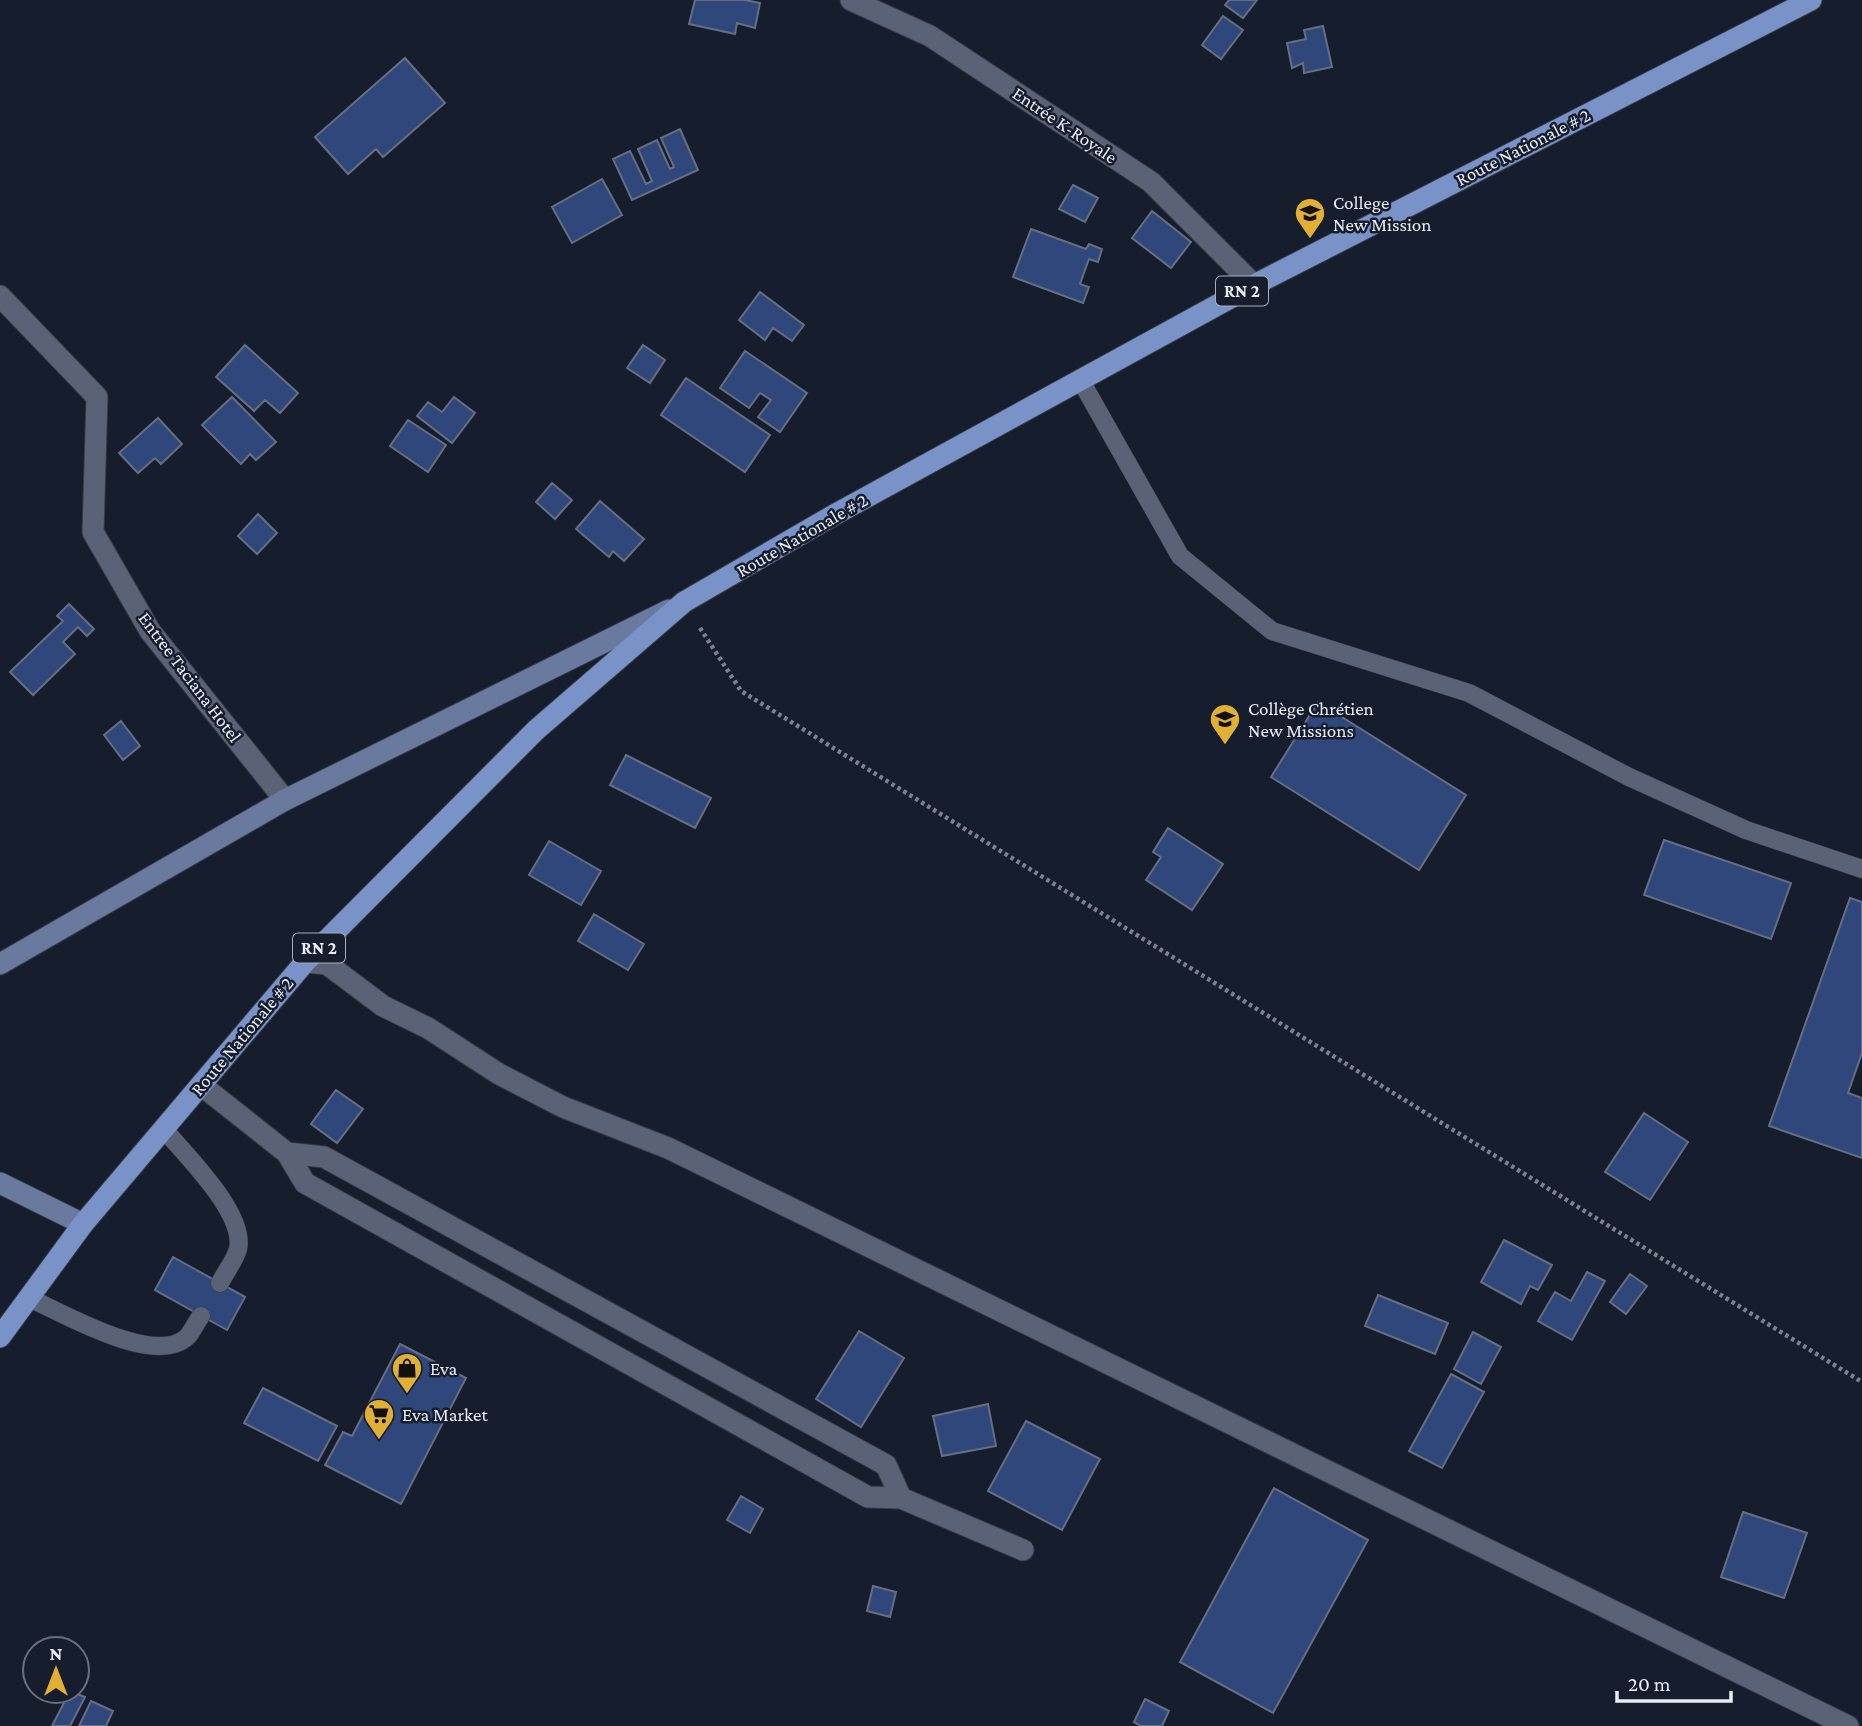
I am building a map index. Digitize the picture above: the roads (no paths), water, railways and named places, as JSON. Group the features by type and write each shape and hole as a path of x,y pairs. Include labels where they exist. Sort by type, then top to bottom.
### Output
{"main road":[{"name":"Route Nationale # 2","path":"0,1337 83,1224 305,962 536,730 684,603 834,516 1254,285 1811,0"},
{"path":"0,964 285,800 684,603"},
{"path":"0,1183 83,1224"}],"street":[{"name":"Entrée K-Royale","path":"851,0 930,36 1152,182 1254,285"},
{"name":"Entree Taciana Hotel","path":"0,296 97,397 93,532 150,631 285,800"},
{"path":"305,962 327,964 383,1006 428,1028 499,1074 563,1107 668,1148 1848,1726"},
{"path":"201,1084 287,1153 304,1184 868,1497 901,1498 1023,1550"},
{"path":"287,1153 324,1157 886,1465 901,1498"}],"lane":[{"path":"1081,381 1180,556 1272,631 1469,693 1629,776 1746,830 1862,869"},
{"path":"164,1129 223,1201 236,1226 238,1248 220,1283"},
{"path":"29,1298 141,1346 163,1347 185,1339 201,1315"}],"place":[{"name":"College New Mission","path":"1310,240"},
{"name":"Collège Chrétien New Missions","path":"1225,746"},
{"name":"Eva","path":"407,1395"},
{"name":"Eva Market","path":"379,1441"}]}
